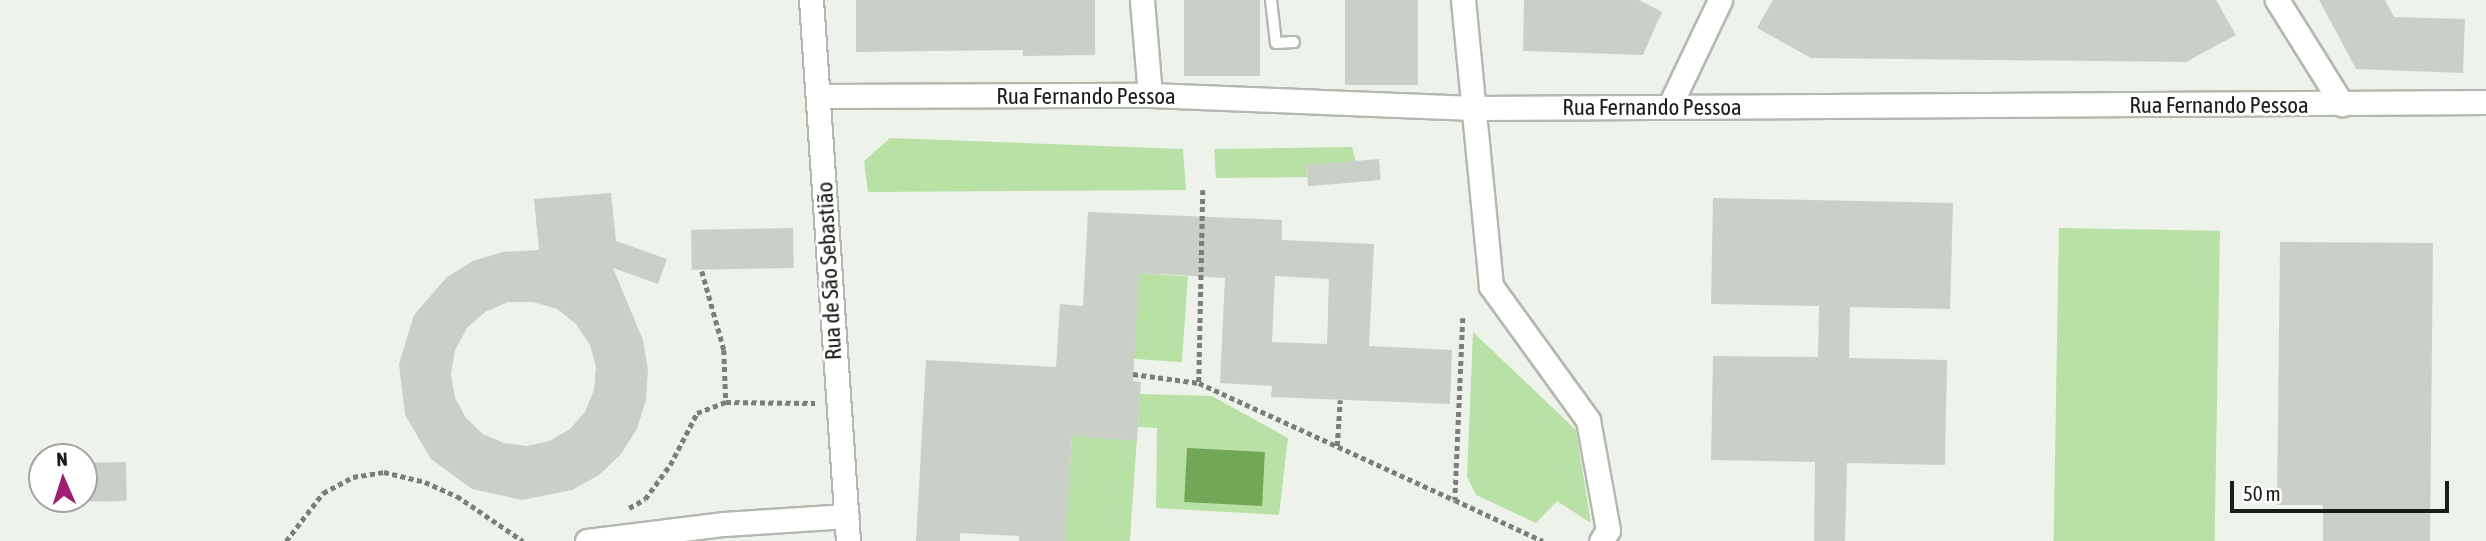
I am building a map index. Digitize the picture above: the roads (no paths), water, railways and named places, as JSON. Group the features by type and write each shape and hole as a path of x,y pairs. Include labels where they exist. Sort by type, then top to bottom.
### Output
{"street":[{"name":"Rua de São Sebastião","path":"811,0 848,541"},
{"path":"1142,0 1150,95"},
{"path":"1463,0 1491,286 1588,421 1608,530 1601,541"},
{"path":"1670,105 1720,0"},
{"path":"2277,0 2342,104"},
{"name":"Rua Fernando Pessoa","path":"819,96 1150,95 1474,108 2486,102"},
{"path":"587,541 724,524 847,516"}],"lane":[{"path":"1271,0 1276,43 1294,42"}]}
